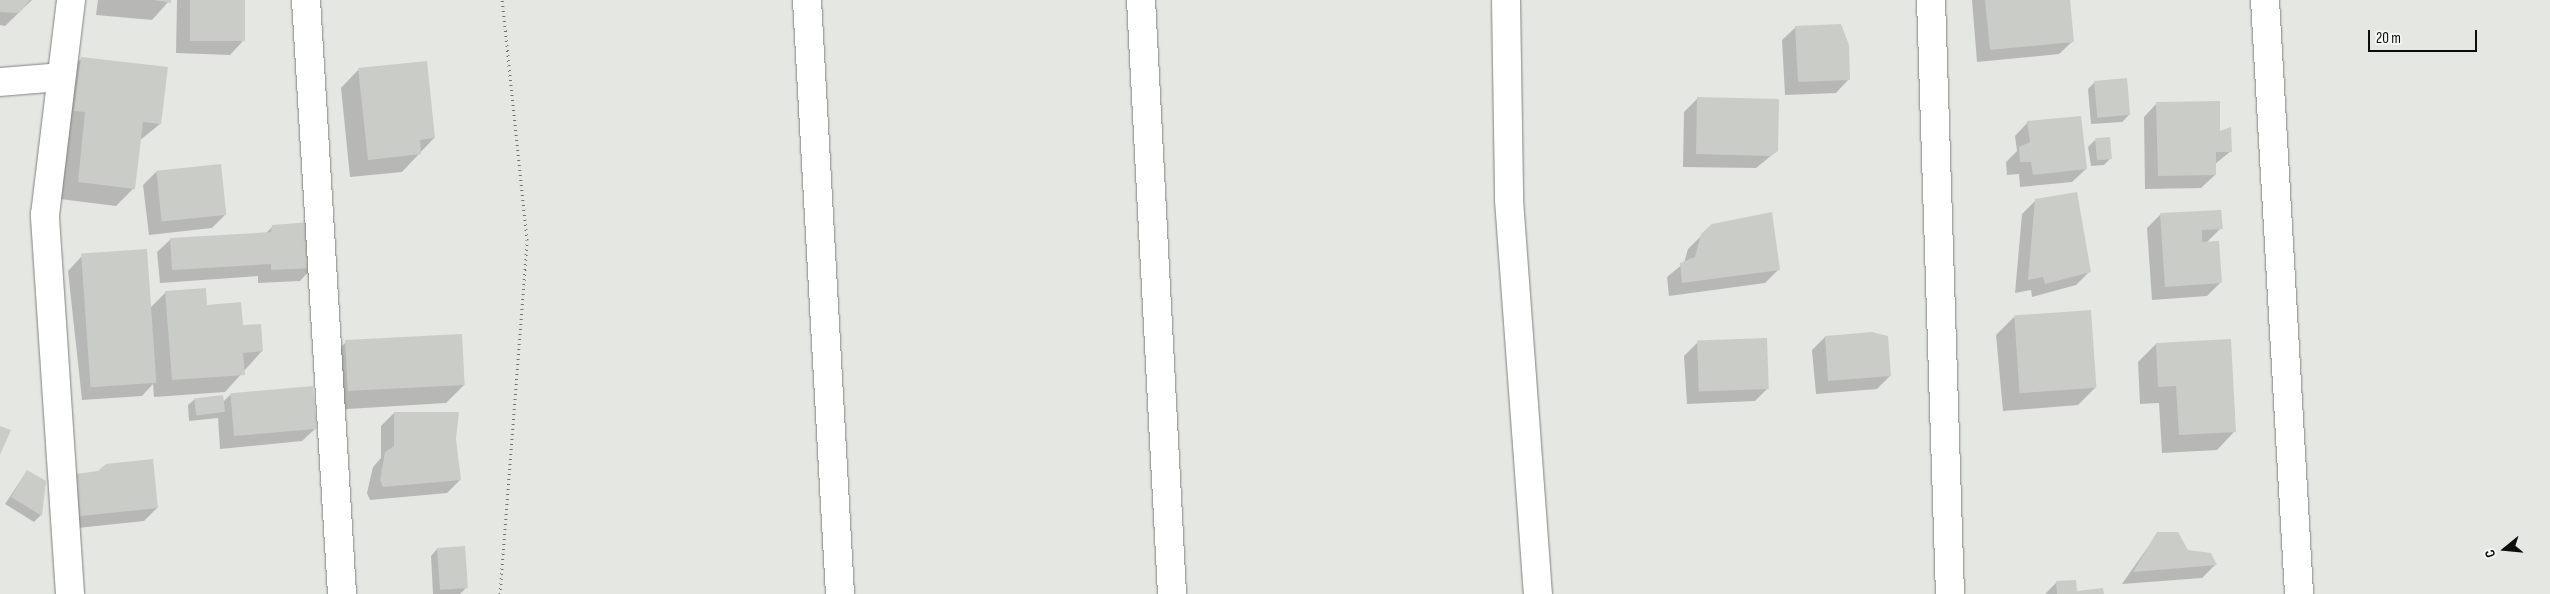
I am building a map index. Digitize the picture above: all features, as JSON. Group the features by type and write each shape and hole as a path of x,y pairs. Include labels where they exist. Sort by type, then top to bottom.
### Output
{"street":[{"path":"70,594 45,215 71,0"},
{"path":"306,0 342,594"},
{"path":"807,0 840,594"},
{"path":"1140,0 1172,594"},
{"path":"1506,0 1509,200 1538,594"},
{"path":"1931,0 1950,594"},
{"path":"2265,0 2299,594"},
{"path":"0,82 61,77"}],"path":[{"path":"500,594 527,240 502,0"}],"building":[{"path":"0,0 30,0 19,13 0,12"},
{"path":"154,0 171,0 171,3"},
{"path":"190,0 245,0 245,41 190,41"},
{"path":"1985,0 2070,0 2074,42 1990,50"},
{"path":"1841,24 1849,45 1850,80 1798,82 1795,26"},
{"path":"81,57 168,67 161,124 143,122 135,189 78,182 85,112 74,111"},
{"path":"427,61 435,138 420,140 421,154 368,160 358,68"},
{"path":"2127,78 2130,115 2097,118 2094,81"},
{"path":"1697,97 1779,99 1778,151 1770,156 1696,154"},
{"path":"2220,101 2220,131 2231,127 2232,152 2216,152 2216,175 2158,176 2156,102"},
{"path":"2081,116 2087,169 2033,175 2031,162 2020,162 2019,147 2030,142 2027,121"},
{"path":"2110,137 2112,159 2097,160 2095,138"},
{"path":"221,164 226,215 162,222 156,171"},
{"path":"2077,192 2091,272 2045,284 2043,277 2028,280 2035,199"},
{"path":"2221,210 2223,229 2202,230 2202,242 2219,241 2222,283 2165,287 2160,213"},
{"path":"1772,212 1780,270 1682,283 1680,263 1695,257 1701,234 1712,224"},
{"path":"311,222 314,268 271,270 271,264 172,270 170,238 271,232 272,225"},
{"path":"147,249 156,383 91,387 81,254"},
{"path":"206,288 207,305 241,302 243,325 261,324 263,351 243,353 245,375 172,380 165,291"},
{"path":"2091,310 2096,388 2020,393 2014,315"},
{"path":"1872,332 1888,336 1891,376 1828,381 1825,336"},
{"path":"462,334 465,385 348,391 345,340"},
{"path":"1767,338 1769,389 1699,391 1697,340"},
{"path":"2231,339 2236,432 2179,435 2176,386 2158,387 2156,343"},
{"path":"313,386 317,429 234,436 230,393"},
{"path":"223,395 225,412 196,415 194,399"},
{"path":"394,412 459,412 456,439 461,480 383,487 380,480 385,452 394,446"},
{"path":"0,426 11,430 0,455"},
{"path":"153,459 158,508 80,516 76,474 98,471 106,464"},
{"path":"27,470 46,481 42,516 11,497"},
{"path":"2157,532 2178,532 2188,550 2211,553 2217,565 2133,572"},
{"path":"465,546 468,588 440,590 437,548"},
{"path":"2076,580 2077,591 2103,588 2104,594 2057,594 2056,581"}]}
